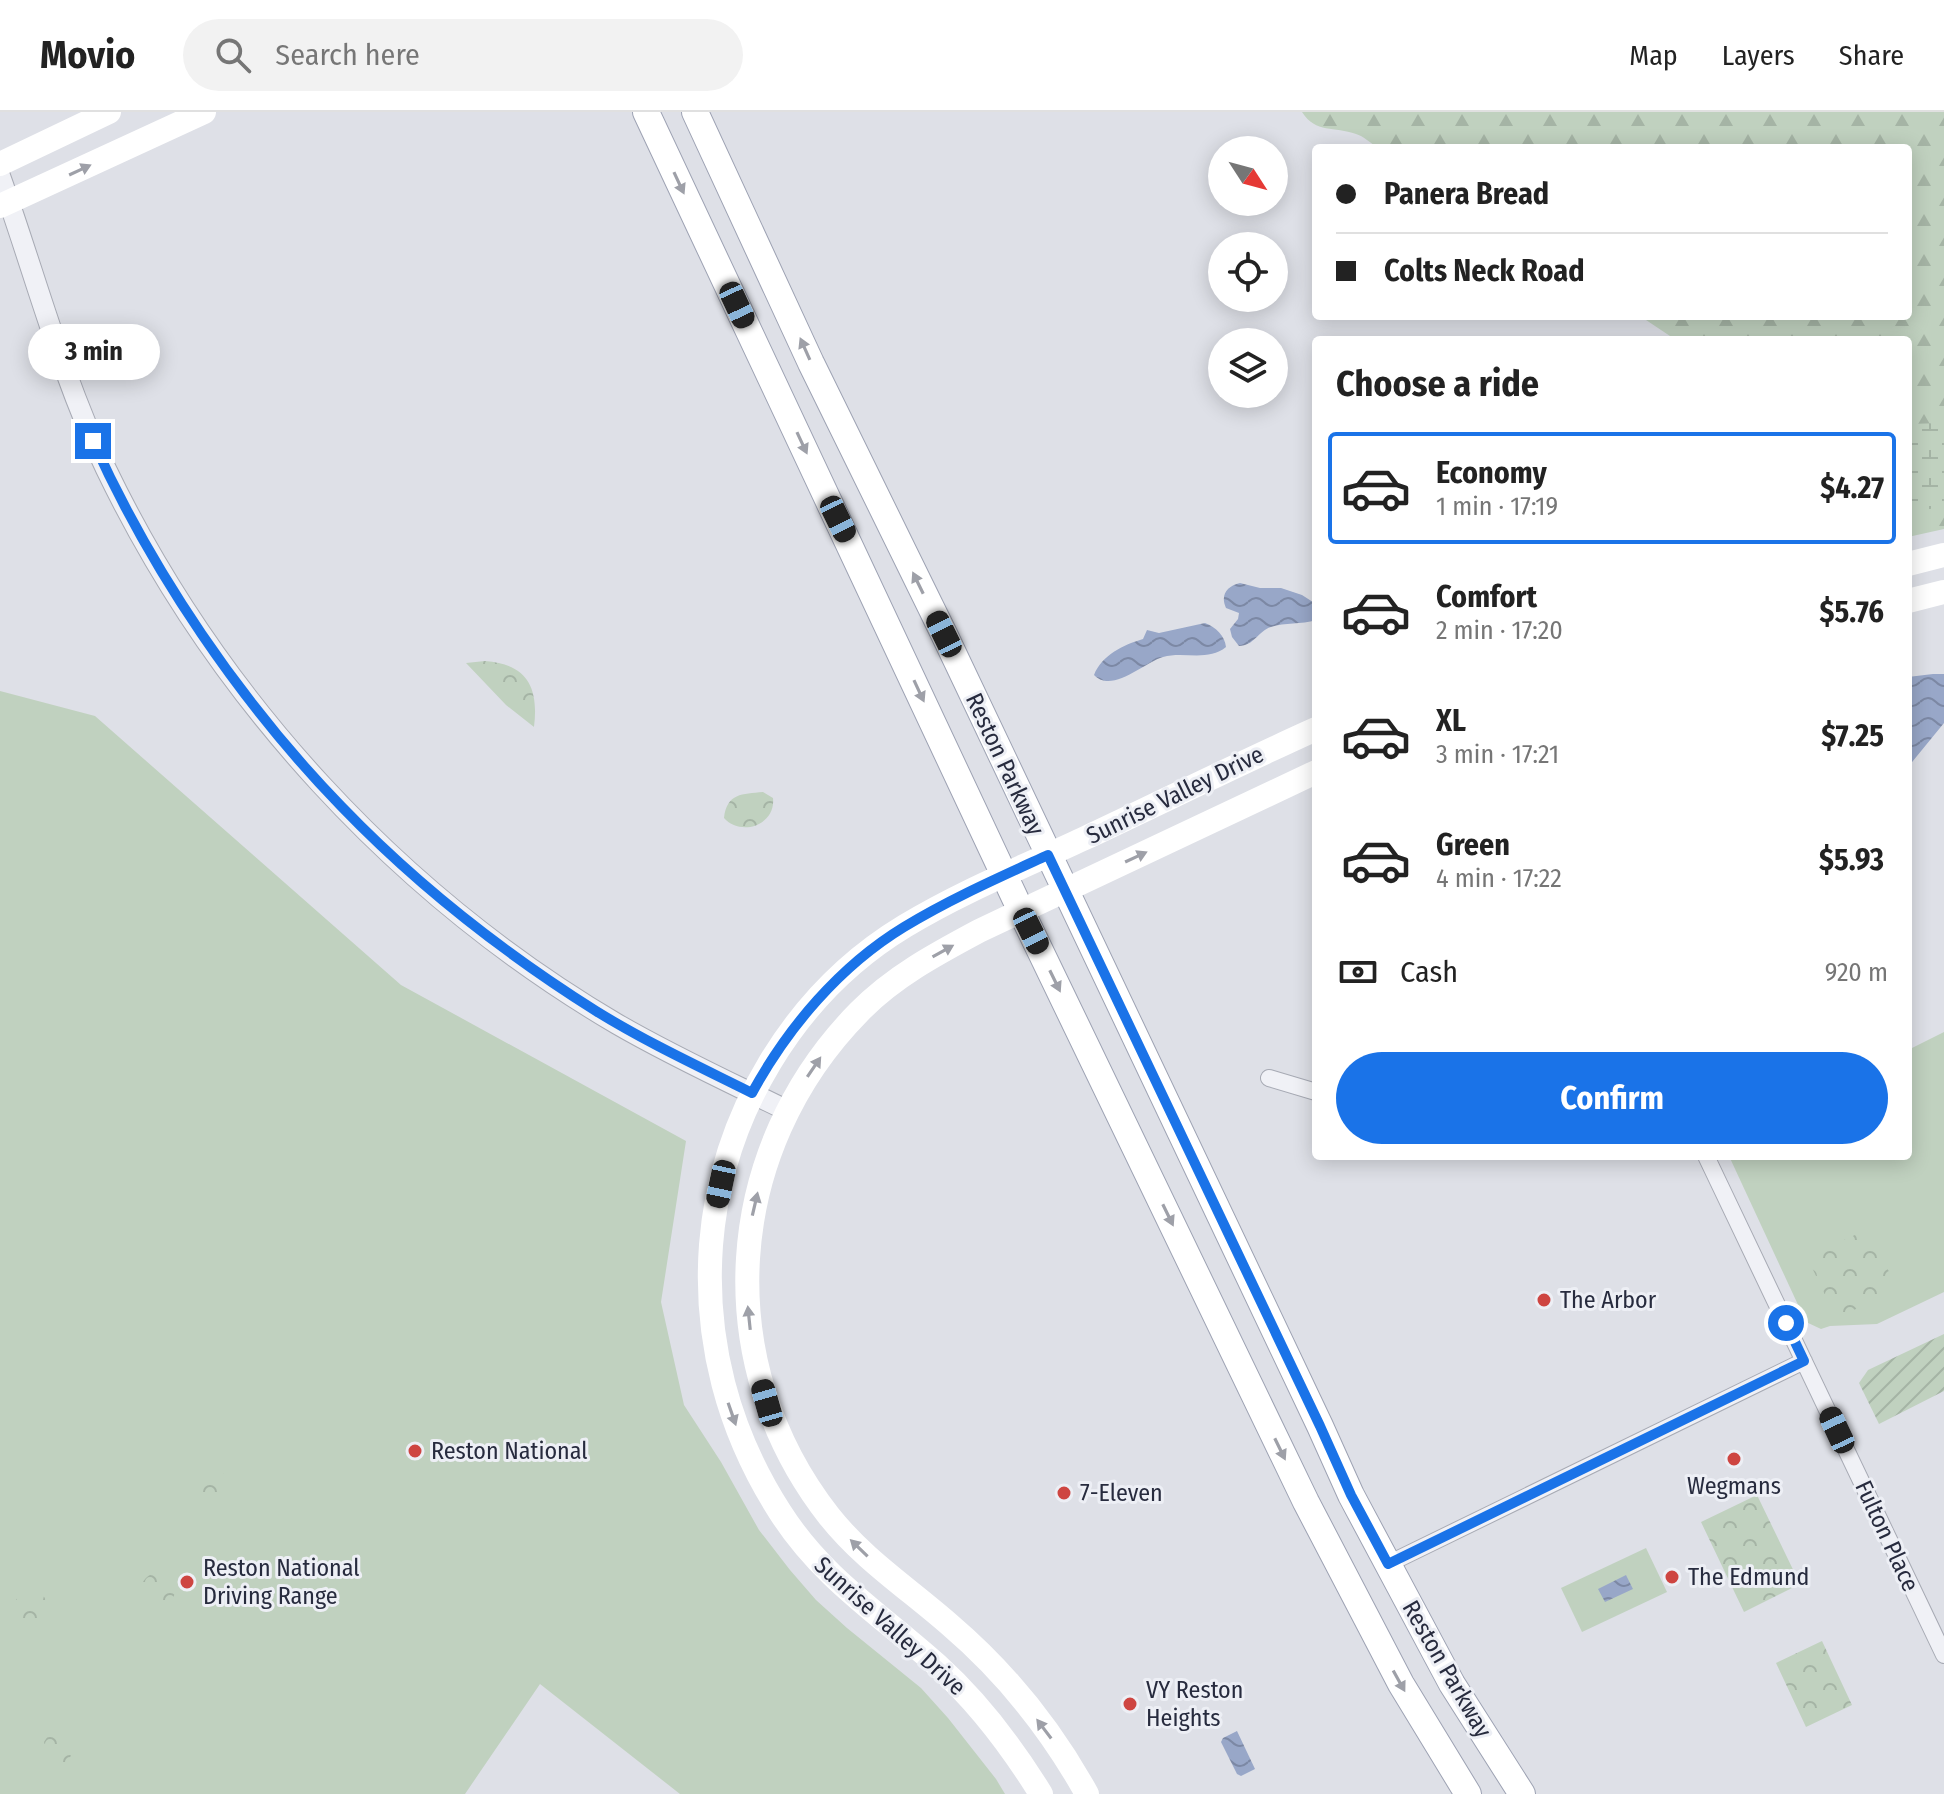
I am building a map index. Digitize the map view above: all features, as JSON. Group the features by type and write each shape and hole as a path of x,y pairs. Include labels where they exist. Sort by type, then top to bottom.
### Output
{"main road":[{"path":"0,164 109,112"},
{"path":"5,204 204,112"},
{"name":"Reston Parkway","path":"646,112 1021,911 1306,1502 1401,1684 1468,1794"},
{"name":"Reston Parkway","path":"695,112 811,363 1066,890 1351,1495 1452,1684 1522,1794"},
{"path":"1912,563 1944,555"},
{"path":"1912,600 1944,592"},
{"name":"Sunrise Valley Drive","path":"1041,1794 1006,1741 966,1693 842,1587 809,1551 781,1515 758,1476 723,1386 711,1320 710,1260 716,1206 726,1161 752,1093 766,1067 804,1015 862,957 905,926 948,903 1312,731"},
{"name":"Sunrise Valley Drive","path":"1087,1794 1049,1734 1007,1682 955,1629 869,1557 835,1524 813,1495 781,1438 767,1403 753,1350 747,1302 749,1235 760,1183 788,1111 823,1053 871,1001 901,977 931,957 1021,911 1312,774"}],"street":[{"path":"0,176 5,204 77,401 119,495 195,623 292,752 389,854 510,952 620,1025 788,1111"},
{"path":"1269,1078 1312,1091"},
{"name":"Fulton Place","path":"1708,1160 1944,1655"},
{"path":"1388,1564 1804,1361"}],"green space":[{"path":"1302,112 1944,112 1944,446 1912,455 1912,336 1670,336 1646,320 1912,320 1912,144 1372,144 1359,135 1319,127"},
{"path":"1944,423 1944,507 1912,511 1912,424"},
{"path":"1912,499 1944,499 1944,529 1912,536"},
{"path":"485,661 511,667 527,680 534,700 534,727 506,705 466,663"},
{"path":"0,691 95,716 401,985 686,1141 661,1302 684,1405 721,1462 759,1530 790,1570 816,1600 847,1628 921,1688 948,1718 1005,1794 680,1794 540,1684 465,1794 0,1794"},
{"path":"763,792 773,798 769,815 763,821 739,827 724,818 732,799"},
{"path":"1944,1032 1944,1292 1877,1324 1821,1329 1806,1322 1731,1160 1912,1160 1912,1048"},
{"path":"1868,1229 1898,1290 1836,1318 1807,1257"},
{"path":"1944,1334 1944,1391 1879,1424 1859,1383 1868,1370"},
{"path":"211,1465 229,1478 234,1489 226,1499 217,1503 201,1496 196,1488 200,1471"},
{"path":"1757,1495 1800,1584 1744,1612 1701,1522"},
{"path":"1646,1548 1667,1592 1582,1632 1561,1588"},
{"path":"158,1573 170,1578 175,1590 170,1602 158,1607 146,1602 141,1590 146,1578"},
{"path":"31,1590 42,1595 47,1606 42,1617 31,1622 20,1617 15,1606 20,1595"},
{"path":"1822,1641 1852,1705 1806,1727 1776,1663"},
{"path":"56,1733 66,1738 71,1748 70,1758 62,1765 50,1756 44,1742"}],"water":[{"path":"1240,583 1260,588 1281,588 1302,595 1312,601 1312,621 1271,627 1248,644 1239,646 1230,629 1239,613 1226,608 1224,599 1231,586"},
{"path":"1205,623 1219,632 1226,647 1211,654 1163,657 1110,681 1094,675 1108,656 1143,639 1147,630 1159,633"},
{"path":"1944,674 1944,723 1912,762 1912,677"},
{"path":"1626,1575 1633,1589 1605,1602 1598,1589"},
{"path":"1237,1731 1255,1769 1241,1776 1237,1774 1221,1742"}],"place":[{"name":"The Arbor","path":"1544,1300"},
{"name":"Reston National","path":"415,1451"},
{"name":"Wegmans","path":"1734,1459"},
{"name":"7-Eleven","path":"1064,1493"},
{"name":"The Edmund","path":"1672,1577"},
{"name":"Reston National Driving Range","path":"187,1582"},
{"name":"VY Reston Heights","path":"1130,1704"}],"route":[{"path":"93,441 130,516 207,640 282,741 341,807 450,905 556,984 620,1025 752,1093 791,1031 825,991 862,957 905,926 1048,855 1351,1495 1388,1564 1804,1361 1786,1323"}]}
